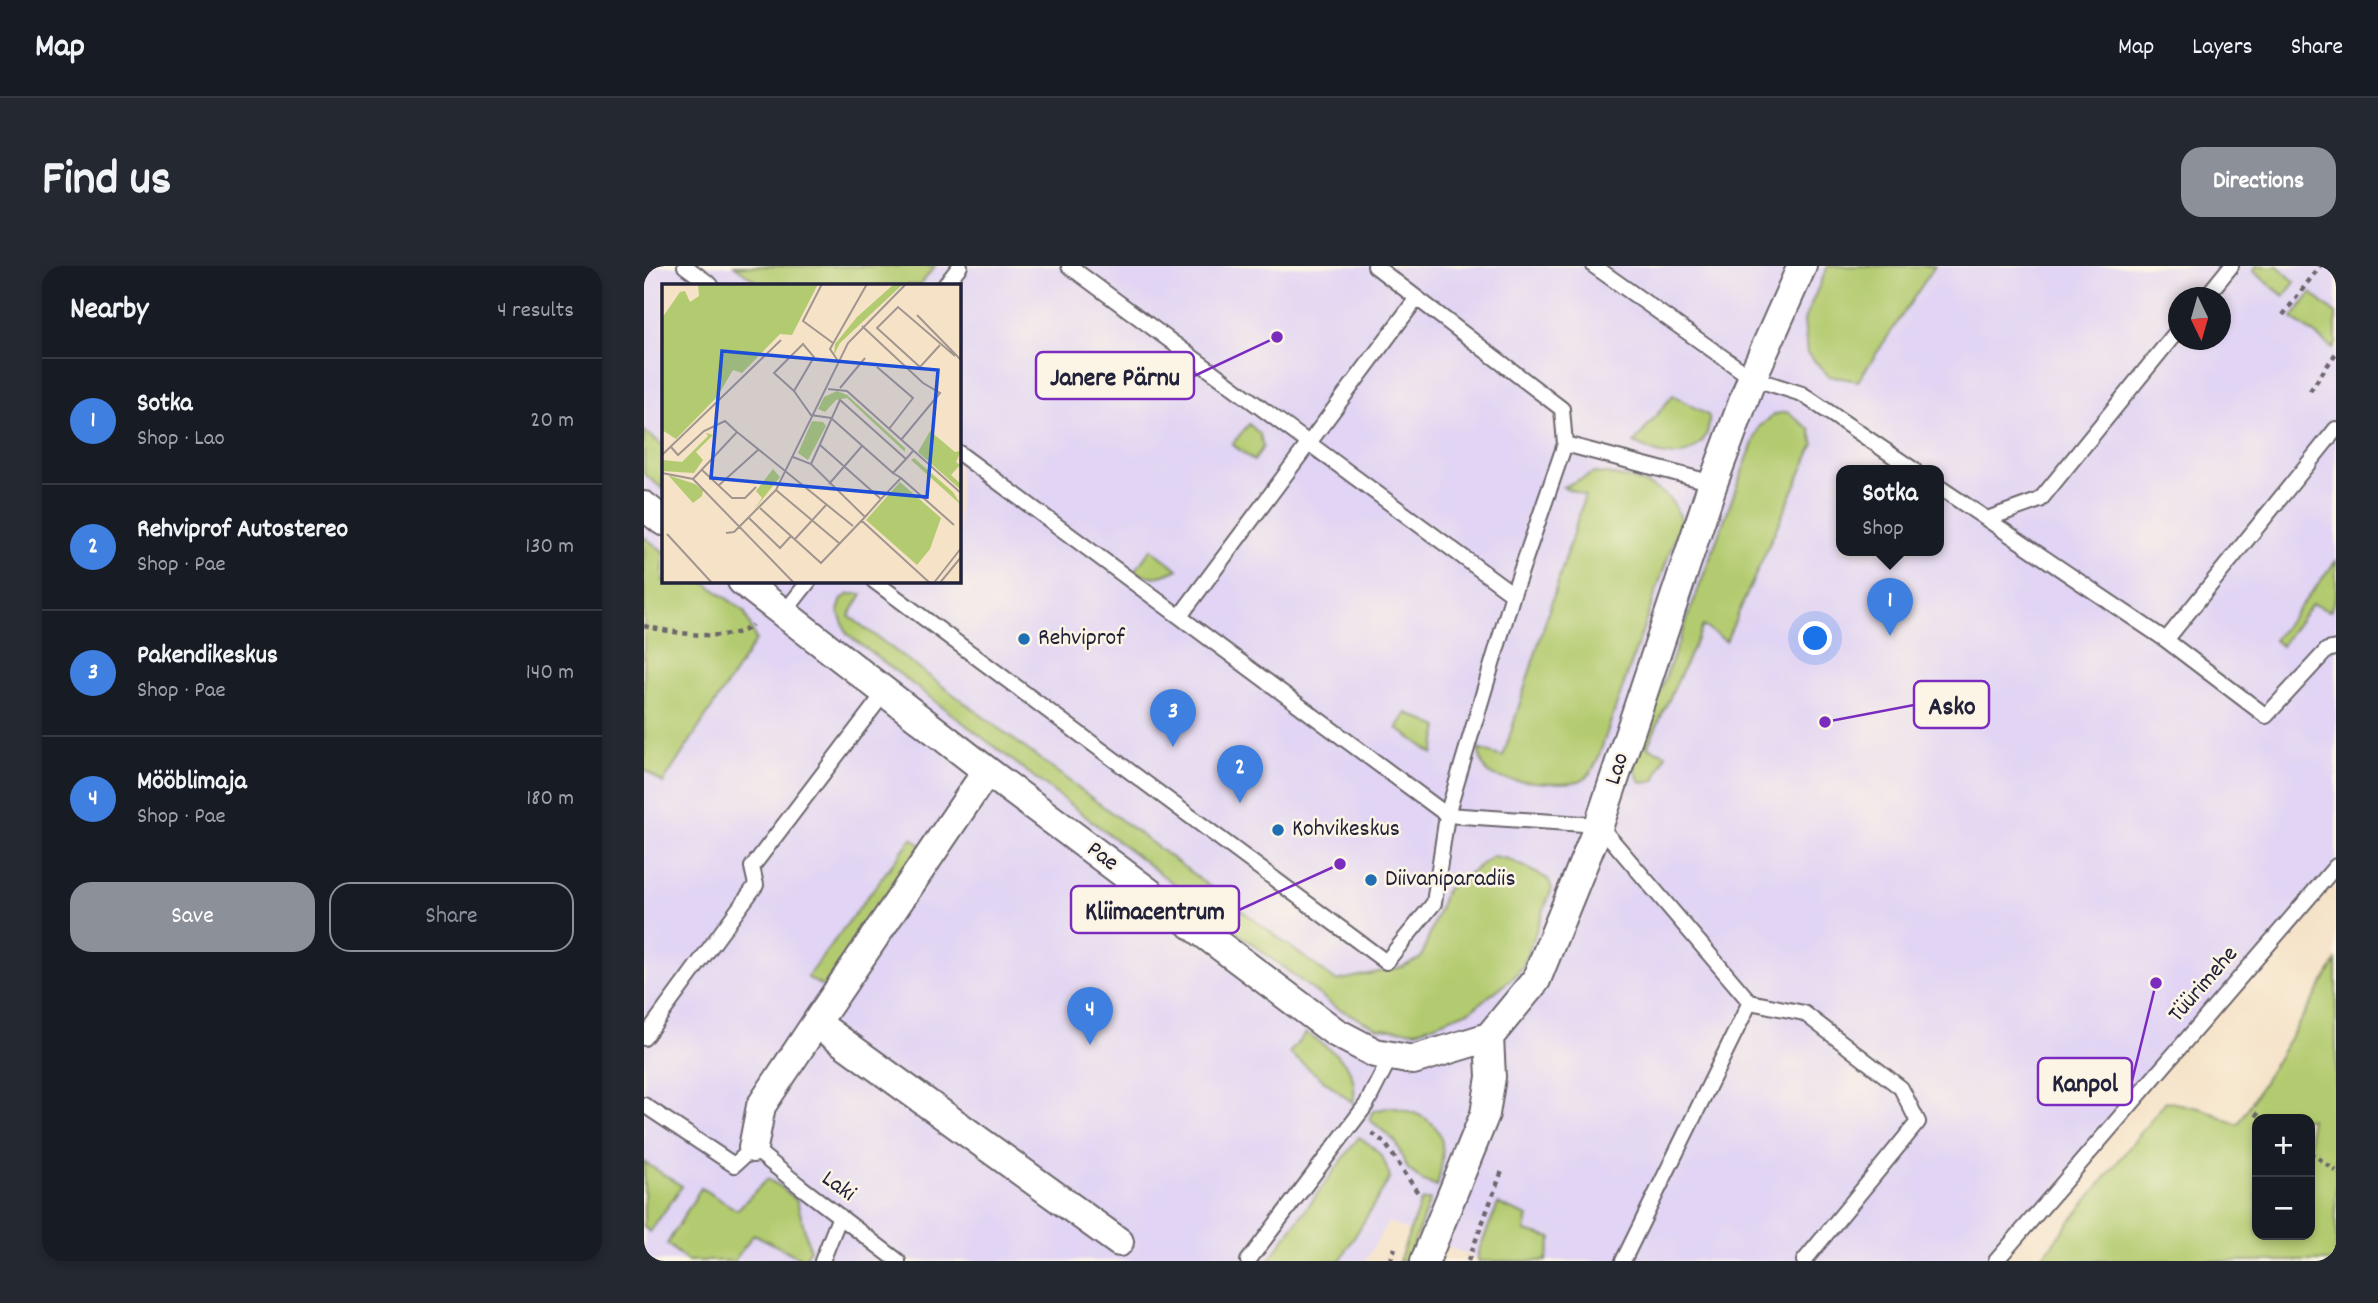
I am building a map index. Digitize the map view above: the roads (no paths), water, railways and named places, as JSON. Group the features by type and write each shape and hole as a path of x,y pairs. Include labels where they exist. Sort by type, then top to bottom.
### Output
{"street":[{"name":"Lao","path":"1489,1037 1536,980 1599,825 1713,482 1752,378 1802,266"},
{"path":"644,506 662,520"},
{"name":"Pae","path":"745,583 987,771 1335,1032 1375,1053 1413,1060 1489,1037"},
{"path":"753,1148 761,1106 987,771"},
{"path":"816,1023 1119,1242"},
{"path":"1425,1261 1485,1114 1491,1077 1489,1037"}],"lane":[{"path":"685,266 710,284"},
{"path":"946,284 960,266"},
{"path":"1069,266 1513,594"},
{"path":"877,583 1386,962 1434,903 1447,815 1513,594 1565,444 1562,409 1375,266"},
{"path":"1594,266 1752,378 1802,394 1907,465"},
{"path":"2214,287 2231,266"},
{"path":"1180,617 1417,298"},
{"path":"1987,519 2040,500 2168,343"},
{"path":"2166,640 2336,429"},
{"path":"1565,444 1713,482"},
{"path":"961,454 1447,815 1599,825 1750,1002 1804,1013 1901,1088 1918,1122 1804,1261"},
{"path":"1944,490 2166,640 2266,716 2327,650 2336,648"},
{"path":"778,609 807,583"},
{"path":"644,1038 757,884 752,867 886,692"},
{"name":"Tüürimehe","path":"1996,1261 2336,866"},
{"path":"1623,1261 1750,1002"},
{"path":"1248,1261 1366,1105 1391,1056"},
{"path":"644,1105 734,1165 753,1148"},
{"name":"Laki","path":"753,1148 898,1261"},
{"path":"822,1261 840,1216"}],"place":[{"name":"Janere Pärnu","path":"1277,337"},
{"name":"Sotka","path":"1890,636"},
{"name":"Rehviprof","path":"1024,639"},
{"name":"Asko","path":"1825,722"},
{"name":"Pakendikeskus","path":"1173,747"},
{"name":"Rehviprof Autostereo","path":"1240,803"},
{"name":"Kohvikeskus","path":"1278,830"},
{"name":"Kliimacentrum","path":"1340,864"},
{"name":"Diivaniparadiis","path":"1371,880"},
{"name":"Kanpol","path":"2156,983"},
{"name":"Mööblimaja","path":"1090,1045"}]}
